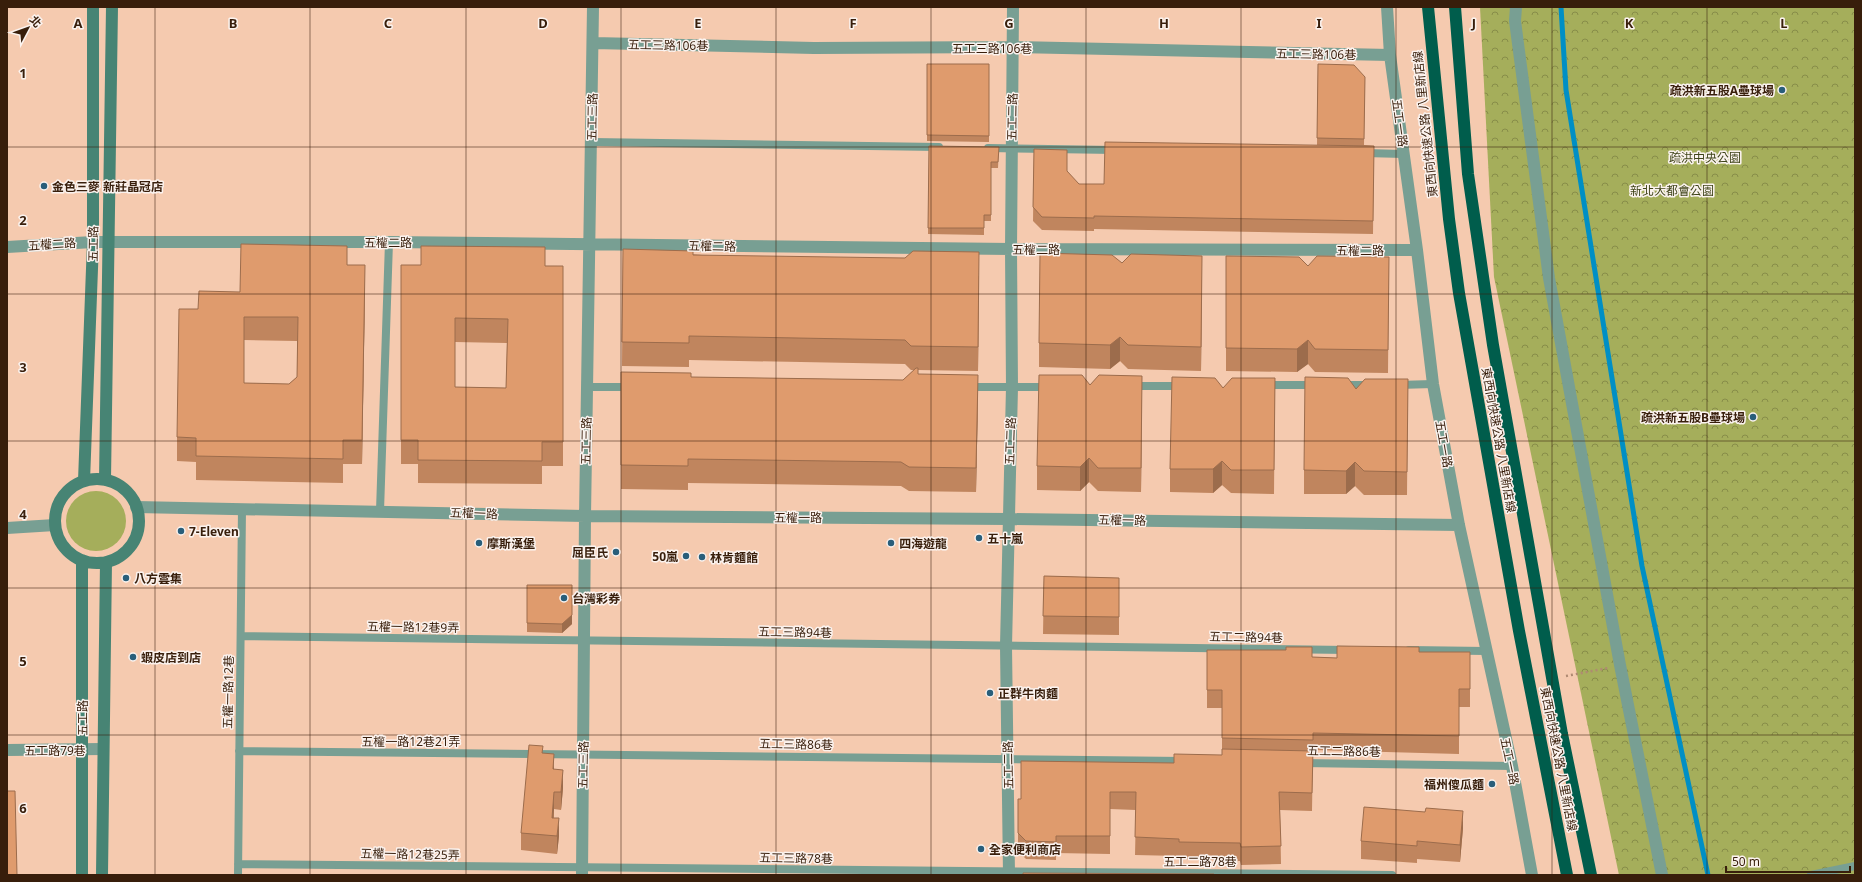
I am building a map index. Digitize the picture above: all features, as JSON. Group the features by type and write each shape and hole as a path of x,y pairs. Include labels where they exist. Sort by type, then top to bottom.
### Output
{"highway":[{"name":"東西向快速公路 八里新店線","path":"1428,7 1449,219 1459,293 1517,623 1568,875"},
{"name":"東西向快速公路 八里新店線","path":"1455,7 1468,174 1492,345 1562,734 1591,875"}],"street":[{"name":"五工路","path":"84,481 93,242 93,7"},
{"name":"五工路","path":"105,480 110,242 112,7"},
{"name":"五工三路","path":"582,871 585,516 593,7"},
{"name":"五工二路","path":"1009,873 1006,646 1012,387 1011,249 1013,7"},
{"name":"五工一路","path":"1387,7 1390,55 1417,250 1433,384 1459,524 1512,766 1532,875"},
{"path":"1516,7 1515,21 1549,278 1620,665 1662,875"},
{"name":"五工三路106巷","path":"593,44 814,48 1013,48 1390,55"},
{"name":"五權二路","path":"7,247 93,242 389,242 1011,249 1417,250"},
{"path":"98,479 105,480 121,486 130,496 136,507 139,518 138,528 130,548 122,555 106,562 95,563 82,560 66,550 61,543 55,525 55,514 65,493 73,486 84,481 98,479"},
{"name":"五權一路","path":"136,507 585,516 1459,524"},
{"path":"7,528 55,525"},
{"name":"五工路","path":"82,560 82,875"},
{"name":"五工路","path":"102,875 106,562"},
{"name":"五工路79巷","path":"7,750 103,749"}],"lane":[{"path":"592,142 948,147"},
{"path":"980,148 1121,150"},
{"path":"1357,153 1404,154"},
{"path":"380,511 389,242"},
{"path":"1258,385 1433,384"},
{"path":"957,387 1059,386"},
{"path":"1123,386 1195,386"},
{"path":"587,388 642,387"},
{"name":"五權一路12巷","path":"238,875 242,509"},
{"name":"五權一路12巷9弄","path":"241,636 584,642"},
{"name":"五工三路94巷","path":"584,642 1006,646"},
{"name":"五工二路94巷","path":"1006,646 1360,650"},
{"path":"1400,650 1486,651"},
{"name":"五權一路12巷21弄","path":"239,751 584,754"},
{"name":"五工三路86巷","path":"584,754 1008,758"},
{"path":"1008,758 1192,761"},
{"name":"五工二路86巷","path":"1296,762 1512,766"},
{"name":"五權一路12巷25弄","path":"238,864 582,871"},
{"path":"1811,875 1855,866"},
{"name":"五工三路78巷","path":"582,871 1009,873"},
{"name":"五工二路78巷","path":"1009,873 1392,875"}],"path":[{"path":"1560,677 1620,665"}],"green space":[{"name":"疏洪中央公園","path":"1480,7 1855,7 1855,875 1619,875 1494,277"},
{"path":"90,491 102,491 113,496 121,504 126,515 124,533 113,546 102,551 90,551 79,546 71,538 66,527 66,515 71,504 79,496"}],"building":[{"path":"927,64 989,64 989,136 927,135"},
{"path":"1318,64 1354,65 1365,77 1364,139 1317,138"},
{"path":"1105,142 1374,146 1373,221 1094,216 1094,218 1042,217 1033,207 1034,149 1067,150 1067,171 1079,184 1104,184"},
{"path":"929,146 999,147 998,162 991,162 991,215 984,215 984,228 928,228"},
{"path":"241,244 347,246 347,265 365,265 362,440 343,440 343,459 196,456 196,438 177,437 179,309 198,309 199,291 240,292","holes":["244,317 298,317 297,377 289,384 244,383"]},
{"path":"421,246 545,247 545,266 563,266 563,442 542,442 542,461 418,460 418,440 401,440 401,265 421,265","holes":["455,318 508,319 506,388 455,387"]},
{"path":"623,249 693,251 693,255 905,258 913,251 979,252 978,347 911,346 905,340 689,336 689,343 622,342"},
{"path":"1040,253 1112,255 1122,263 1131,254 1202,256 1201,347 1128,345 1120,337 1110,345 1039,343"},
{"path":"1226,256 1299,257 1308,266 1317,256 1389,257 1388,350 1315,349 1308,340 1297,349 1226,348"},
{"path":"916,368 918,368 918,374 978,375 976,468 909,467 901,462 688,459 688,466 621,465 621,372 691,373 691,377 903,380"},
{"path":"1039,375 1082,375 1090,385 1099,375 1142,376 1141,468 1098,468 1089,458 1080,467 1037,466"},
{"path":"1172,377 1215,378 1223,388 1232,378 1275,378 1274,470 1231,470 1222,461 1213,469 1170,469"},
{"path":"1305,377 1348,378 1356,389 1365,379 1408,379 1407,472 1364,471 1355,462 1346,471 1304,470"},
{"path":"1044,576 1119,578 1119,617 1043,616"},
{"path":"527,585 572,585 572,615 562,624 527,623"},
{"path":"1337,646 1419,647 1419,652 1470,652 1470,689 1459,689 1459,736 1313,733 1313,740 1222,738 1222,690 1207,690 1207,650 1286,650 1286,647 1312,647 1312,657 1337,658"},
{"path":"529,745 543,746 542,753 554,754 553,769 563,770 561,792 554,792 552,818 559,818 557,836 521,833"},
{"path":"1222,749 1313,751 1312,793 1279,792 1281,846 1241,847 1240,843 1179,842 1179,839 1135,837 1136,792 1110,792 1110,836 1056,836 1056,842 1026,841 1018,833 1018,799 1021,799 1021,761 1174,763 1174,754 1222,755"},
{"path":"7,791 15,791 17,875 7,875"},
{"path":"1364,807 1425,812 1426,808 1463,811 1460,845 1417,841 1417,846 1361,841"},
{"path":"1023,873 1214,874 1214,875 1023,875"}],"waterway":[{"path":"1561,7 1566,90 1642,566 1708,875"}],"place":[{"name":"疏洪新五股A壘球場","path":"1782,90"},
{"name":"金色三麥 新莊晶冠店","path":"44,186"},
{"name":"疏洪新五股B壘球場","path":"1753,417"},
{"name":"7-Eleven","path":"181,531"},
{"name":"五十嵐","path":"979,538"},
{"name":"摩斯漢堡","path":"479,543"},
{"name":"四海遊龍","path":"891,543"},
{"name":"屈臣氏","path":"616,552"},
{"name":"50嵐","path":"686,556"},
{"name":"林肯麵館","path":"702,557"},
{"name":"八方雲集","path":"126,578"},
{"name":"台灣彩券","path":"564,598"},
{"name":"蝦皮店到店","path":"133,657"},
{"name":"正群牛肉麵","path":"990,693"},
{"name":"福州傻瓜麵","path":"1492,784"},
{"name":"全家便利商店","path":"981,849"}],"park label":[{"name":"新北大都會公園","path":"1672,190"}]}
